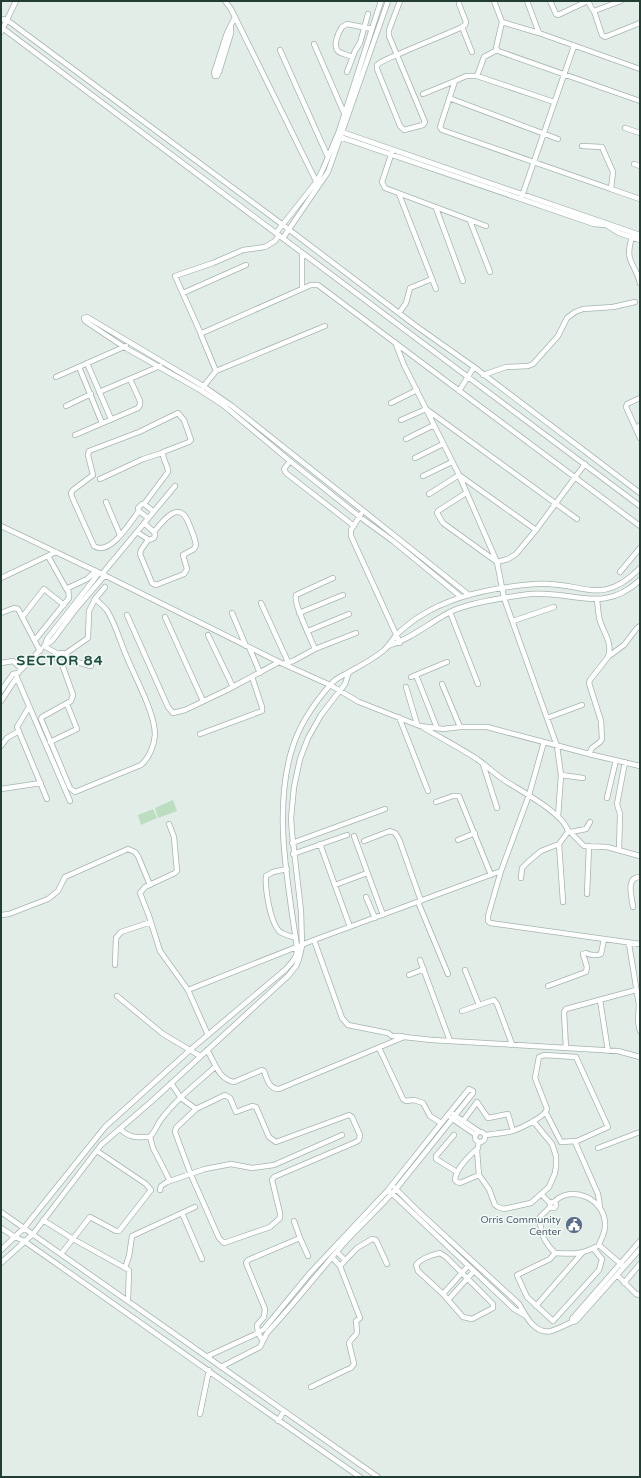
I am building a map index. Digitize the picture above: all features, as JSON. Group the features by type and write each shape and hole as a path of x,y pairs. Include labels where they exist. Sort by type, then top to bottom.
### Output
{"street":[{"path":"16,1 2,29 90,93 640,506"},
{"path":"225,1 235,17 319,186"},
{"path":"216,371 175,276 243,250 265,247 275,241 283,225 317,181 340,134 344,113 381,1"},
{"path":"279,235 289,230 328,172 340,134 388,1"},
{"path":"400,1 389,33 390,40 396,55 425,122 423,125 404,130 400,126 376,67 378,64 396,55 462,27 466,23 459,1"},
{"path":"494,1 502,22 497,50"},
{"path":"526,1 539,33"},
{"path":"550,1 556,14 558,15 580,3 588,1 594,11 602,35 605,37 640,23"},
{"path":"594,11 621,1"},
{"path":"378,7 385,10"},
{"path":"347,72 352,57 360,42 368,14"},
{"path":"231,26 231,33 219,72 217,76 215,76 216,66 227,33 235,17"},
{"path":"1,19 7,20 399,313 474,367 640,493"},
{"path":"502,22 539,33 640,68"},
{"path":"352,57 340,52 337,49 336,44 340,30 347,24 372,29"},
{"path":"462,27 472,52"},
{"path":"314,44 344,113"},
{"path":"520,199 574,46"},
{"path":"280,50 328,157"},
{"path":"497,50 640,102"},
{"path":"477,76 484,57 497,50"},
{"path":"423,94 455,82 466,76 477,76 554,102"},
{"path":"455,82 440,126 442,130 640,199"},
{"path":"449,98 558,138"},
{"path":"624,128 640,133"},
{"path":"340,134 520,199 546,205 640,234"},
{"path":"582,146 600,146 603,148 614,172 611,189"},
{"path":"392,152 522,194 546,205"},
{"path":"392,152 382,184 386,189 486,226"},
{"path":"634,164 640,166"},
{"path":"399,194 436,289"},
{"path":"436,208 463,281"},
{"path":"470,221 490,272"},
{"path":"604,223 619,233 640,240"},
{"path":"632,237 629,249 630,260 640,283"},
{"path":"302,252 302,289"},
{"path":"183,293 246,265"},
{"path":"399,313 406,303 410,288 432,279"},
{"path":"201,334 302,289 314,284 318,285 640,526"},
{"path":"484,375 506,367 528,366 533,364 558,336 567,318 578,310 635,302"},
{"path":"461,597 393,541 288,460 202,388 124,347 85,321 84,318 87,317 165,363 232,406 290,454 469,595"},
{"path":"202,388 216,371 326,326"},
{"path":"395,342 452,462 497,562 504,598 557,746 561,775 558,817"},
{"path":"56,377 131,343"},
{"path":"87,363 111,420"},
{"path":"99,392 165,363"},
{"path":"79,367 102,423"},
{"path":"459,391 474,367"},
{"path":"75,435 140,406 140,401 130,378"},
{"path":"391,403 417,390"},
{"path":"66,406 91,394"},
{"path":"640,398 627,404 626,407 638,427 640,438"},
{"path":"401,420 426,409"},
{"path":"426,409 577,519"},
{"path":"100,479 164,451 189,442 191,440 184,420 178,413 139,432 88,452 93,475 72,490 71,493 95,547 103,548 109,545 120,535 139,510 139,506 144,504 168,474 168,468 162,453"},
{"path":"406,439 434,425"},
{"path":"415,458 443,444"},
{"path":"290,454 284,468 286,472 354,526"},
{"path":"423,476 452,462"},
{"path":"497,562 508,559 516,554 556,504 585,464"},
{"path":"458,475 536,530"},
{"path":"429,494 458,475"},
{"path":"1,701 22,669 40,650 47,638 74,608 101,573 175,486"},
{"path":"466,493 437,513 443,523 497,562"},
{"path":"106,502 120,535"},
{"path":"144,504 153,512"},
{"path":"139,510 148,518"},
{"path":"176,512 182,512 186,516 196,545 194,549 183,555 187,569 184,574 156,585 152,583 140,554 148,540 154,538 154,532 165,518 176,512"},
{"path":"363,512 350,532 351,536 400,643"},
{"path":"144,523 154,532"},
{"path":"1,526 101,573 281,663 330,685 359,702 419,725 483,764 506,781 529,795 558,817 584,846 607,847 640,856"},
{"path":"137,532 148,540"},
{"path":"620,572 640,548"},
{"path":"1,578 56,552"},
{"path":"35,640 69,597 67,590 48,556"},
{"path":"1,1250 24,1228 105,1127 190,1050 286,969 296,958 300,947 296,938 283,832 284,797 292,748 305,721 330,685 339,676 372,659 388,646 396,635 421,615 445,603 469,595 536,583 588,590 602,590 622,584 640,568"},
{"path":"67,590 69,586 101,573"},
{"path":"315,649 295,601 296,595 333,578"},
{"path":"388,646 400,643 450,612 464,607 504,598 531,594 550,594 597,600 621,594 640,580"},
{"path":"62,664 66,661 66,656 88,638 89,612 105,587"},
{"path":"23,616 44,589 64,604"},
{"path":"300,613 343,595"},
{"path":"58,654 56,657 57,662 62,664 73,695 71,701 67,704 42,717 42,722 70,788 75,792 141,765 148,757 155,735 143,692 109,614 96,599"},
{"path":"597,600 600,621 607,637 609,656"},
{"path":"261,603 288,662"},
{"path":"513,621 554,607"},
{"path":"1,613 16,608 23,616 40,650"},
{"path":"450,612 478,684"},
{"path":"232,613 260,673"},
{"path":"308,631 348,614"},
{"path":"127,615 171,711 177,713 281,663 288,662 356,632"},
{"path":"164,616 203,701"},
{"path":"589,754 592,748 600,742 602,738 602,722 589,683 590,680 609,656 624,645 640,626"},
{"path":"208,635 233,687"},
{"path":"44,645 58,654 62,653 91,666"},
{"path":"1,663 13,661 22,669"},
{"path":"437,728 413,676 446,662"},
{"path":"1,1263 33,1234 101,1146 288,976 296,966 299,959 301,911 292,844 291,818 294,786 304,746 311,731 345,684 349,672"},
{"path":"1,691 13,674 18,676"},
{"path":"18,676 70,801"},
{"path":"200,734 262,711 262,706 252,677"},
{"path":"442,684 460,726"},
{"path":"406,687 419,725"},
{"path":"50,742 77,729 67,704"},
{"path":"547,718 582,705"},
{"path":"30,707 17,728 47,799"},
{"path":"399,717 428,791"},
{"path":"419,725 443,729 460,726 487,727 640,766"},
{"path":"1,746 7,738 19,731"},
{"path":"544,742 529,795 501,871 488,916 488,922 604,938 630,944 640,944"},
{"path":"607,798 616,760"},
{"path":"619,850 620,814 617,804 625,762"},
{"path":"483,764 497,808"},
{"path":"561,775 583,778"},
{"path":"1,789 41,783"},
{"path":"436,802 453,796 459,796 491,875"},
{"path":"292,844 385,809"},
{"path":"521,878 522,868 536,854 559,844 569,831 586,829 590,822"},
{"path":"169,824 174,837 177,871 144,887 140,894 160,951 188,990 208,1035"},
{"path":"364,841 390,831 395,833 399,839 420,901 448,974"},
{"path":"458,840 475,834"},
{"path":"293,854 347,835"},
{"path":"354,836 383,915"},
{"path":"320,844 350,927"},
{"path":"559,844 563,902"},
{"path":"587,894 589,846"},
{"path":"1,915 9,914 48,899 58,891 65,877 128,849 135,852 138,856 150,884"},
{"path":"287,869 273,872 266,876 268,898 277,928 285,935 296,938"},
{"path":"188,990 300,947 314,940 501,871"},
{"path":"335,885 368,873"},
{"path":"633,907 631,882 636,877 640,877"},
{"path":"366,897 375,918"},
{"path":"115,964 116,938 118,935 121,932 151,922"},
{"path":"548,986 586,972 587,967 583,954 601,954 604,938"},
{"path":"314,940 342,1018 348,1025 388,1033 392,1036 618,1051 640,1057"},
{"path":"630,944 639,1005"},
{"path":"420,960 450,1041"},
{"path":"409,975 424,970"},
{"path":"465,970 479,1005"},
{"path":"566,1048 564,1012 566,1009 636,990"},
{"path":"117,996 163,1034 200,1056"},
{"path":"640,997 640,1031"},
{"path":"462,1011 492,1000 495,1001 512,1044"},
{"path":"600,1000 608,1051"},
{"path":"207,1050 214,1062 215,1067 222,1076 232,1082 262,1070 264,1071 270,1086 275,1090 404,1037"},
{"path":"380,1050 403,1099 406,1101 414,1100 423,1103 430,1116 441,1123"},
{"path":"544,1055 576,1057 608,1127 576,1141 561,1142 546,1113 547,1109 535,1078 538,1057 544,1055"},
{"path":"120,1129 125,1134 132,1137 150,1136 158,1128 159,1122 181,1098 215,1067"},
{"path":"170,1083 181,1098 196,1109"},
{"path":"208,1356 264,1329 310,1273 340,1245 390,1192 473,1093 471,1089 468,1090 448,1114 394,1187"},
{"path":"227,1095 230,1098 236,1112 252,1106 256,1107 269,1137 276,1142 349,1114 352,1116 360,1135 359,1140 356,1142 274,1177 272,1180 280,1218 270,1227 224,1243 219,1238 175,1132 176,1128 196,1109 227,1095"},
{"path":"463,1121 477,1102 488,1118 508,1114 513,1131"},
{"path":"448,1114 480,1134 513,1131 546,1113"},
{"path":"453,1117 463,1121 480,1134 483,1141 479,1142 477,1149 479,1176 489,1189 496,1205 504,1209 531,1203 549,1187 553,1180 556,1156 552,1144 532,1121"},
{"path":"598,1148 640,1132"},
{"path":"479,1142 476,1140 480,1134"},
{"path":"160,1190 164,1184 170,1181 192,1175 205,1169 230,1164 252,1168 274,1165 342,1135"},
{"path":"454,1135 436,1156 436,1159 457,1172"},
{"path":"150,1136 153,1148 170,1181"},
{"path":"576,1141 575,1142 598,1194 600,1207"},
{"path":"477,1149 457,1172 455,1180 460,1183 479,1176"},
{"path":"61,1254 90,1217 116,1231 119,1231 151,1190 146,1184 97,1151"},
{"path":"394,1187 418,1212 519,1304 534,1326 543,1331 551,1331 576,1321 617,1275 640,1241"},
{"path":"390,1192 514,1309 526,1316"},
{"path":"541,1194 552,1204"},
{"path":"566,1195 579,1195 591,1199 600,1207 604,1214 606,1225 604,1235 597,1247 582,1253 568,1255 554,1253 542,1236 540,1226 541,1216 552,1204 566,1195"},
{"path":"125,1268 129,1256 132,1236 195,1208"},
{"path":"1,1212 208,1356 221,1367 378,1477"},
{"path":"182,1213 202,1259"},
{"path":"43,1220 73,1239 129,1270 128,1301"},
{"path":"294,1221 308,1256"},
{"path":"1,1228 14,1237 24,1241 209,1370 278,1421 360,1477"},
{"path":"263,1341 258,1333 257,1325 264,1317 265,1309 246,1263 248,1260 300,1238"},
{"path":"340,1266 344,1260 357,1248 374,1239 387,1264"},
{"path":"221,1367 258,1349 262,1345 267,1333 337,1252 340,1245"},
{"path":"597,1247 621,1267"},
{"path":"554,1253 550,1259 517,1275 527,1297 554,1321 599,1270 602,1259 597,1247"},
{"path":"572,1322 572,1319 640,1249"},
{"path":"337,1252 344,1260"},
{"path":"440,1253 462,1273 493,1304 493,1308 472,1319 466,1319 463,1317 443,1294 418,1271 416,1265 424,1258 440,1253"},
{"path":"536,1306 582,1253"},
{"path":"311,1387 346,1370 354,1364 348,1343 357,1336 358,1330 356,1321 360,1318 340,1266 332,1257"},
{"path":"624,1283 640,1264"},
{"path":"443,1294 468,1266"},
{"path":"448,1300 474,1271"},
{"path":"617,1275 636,1294 640,1295"},
{"path":"200,1414 209,1370"},
{"path":"278,1421 284,1411"}],"green space":[{"path":"173,800 177,811 158,818 155,808"},
{"path":"153,809 157,818 141,825 138,815"}],"place":[{"name":"Orris Community Center","path":"574,1225"}],"district":[{"name":"SECTOR 84","path":"60,660"}]}
